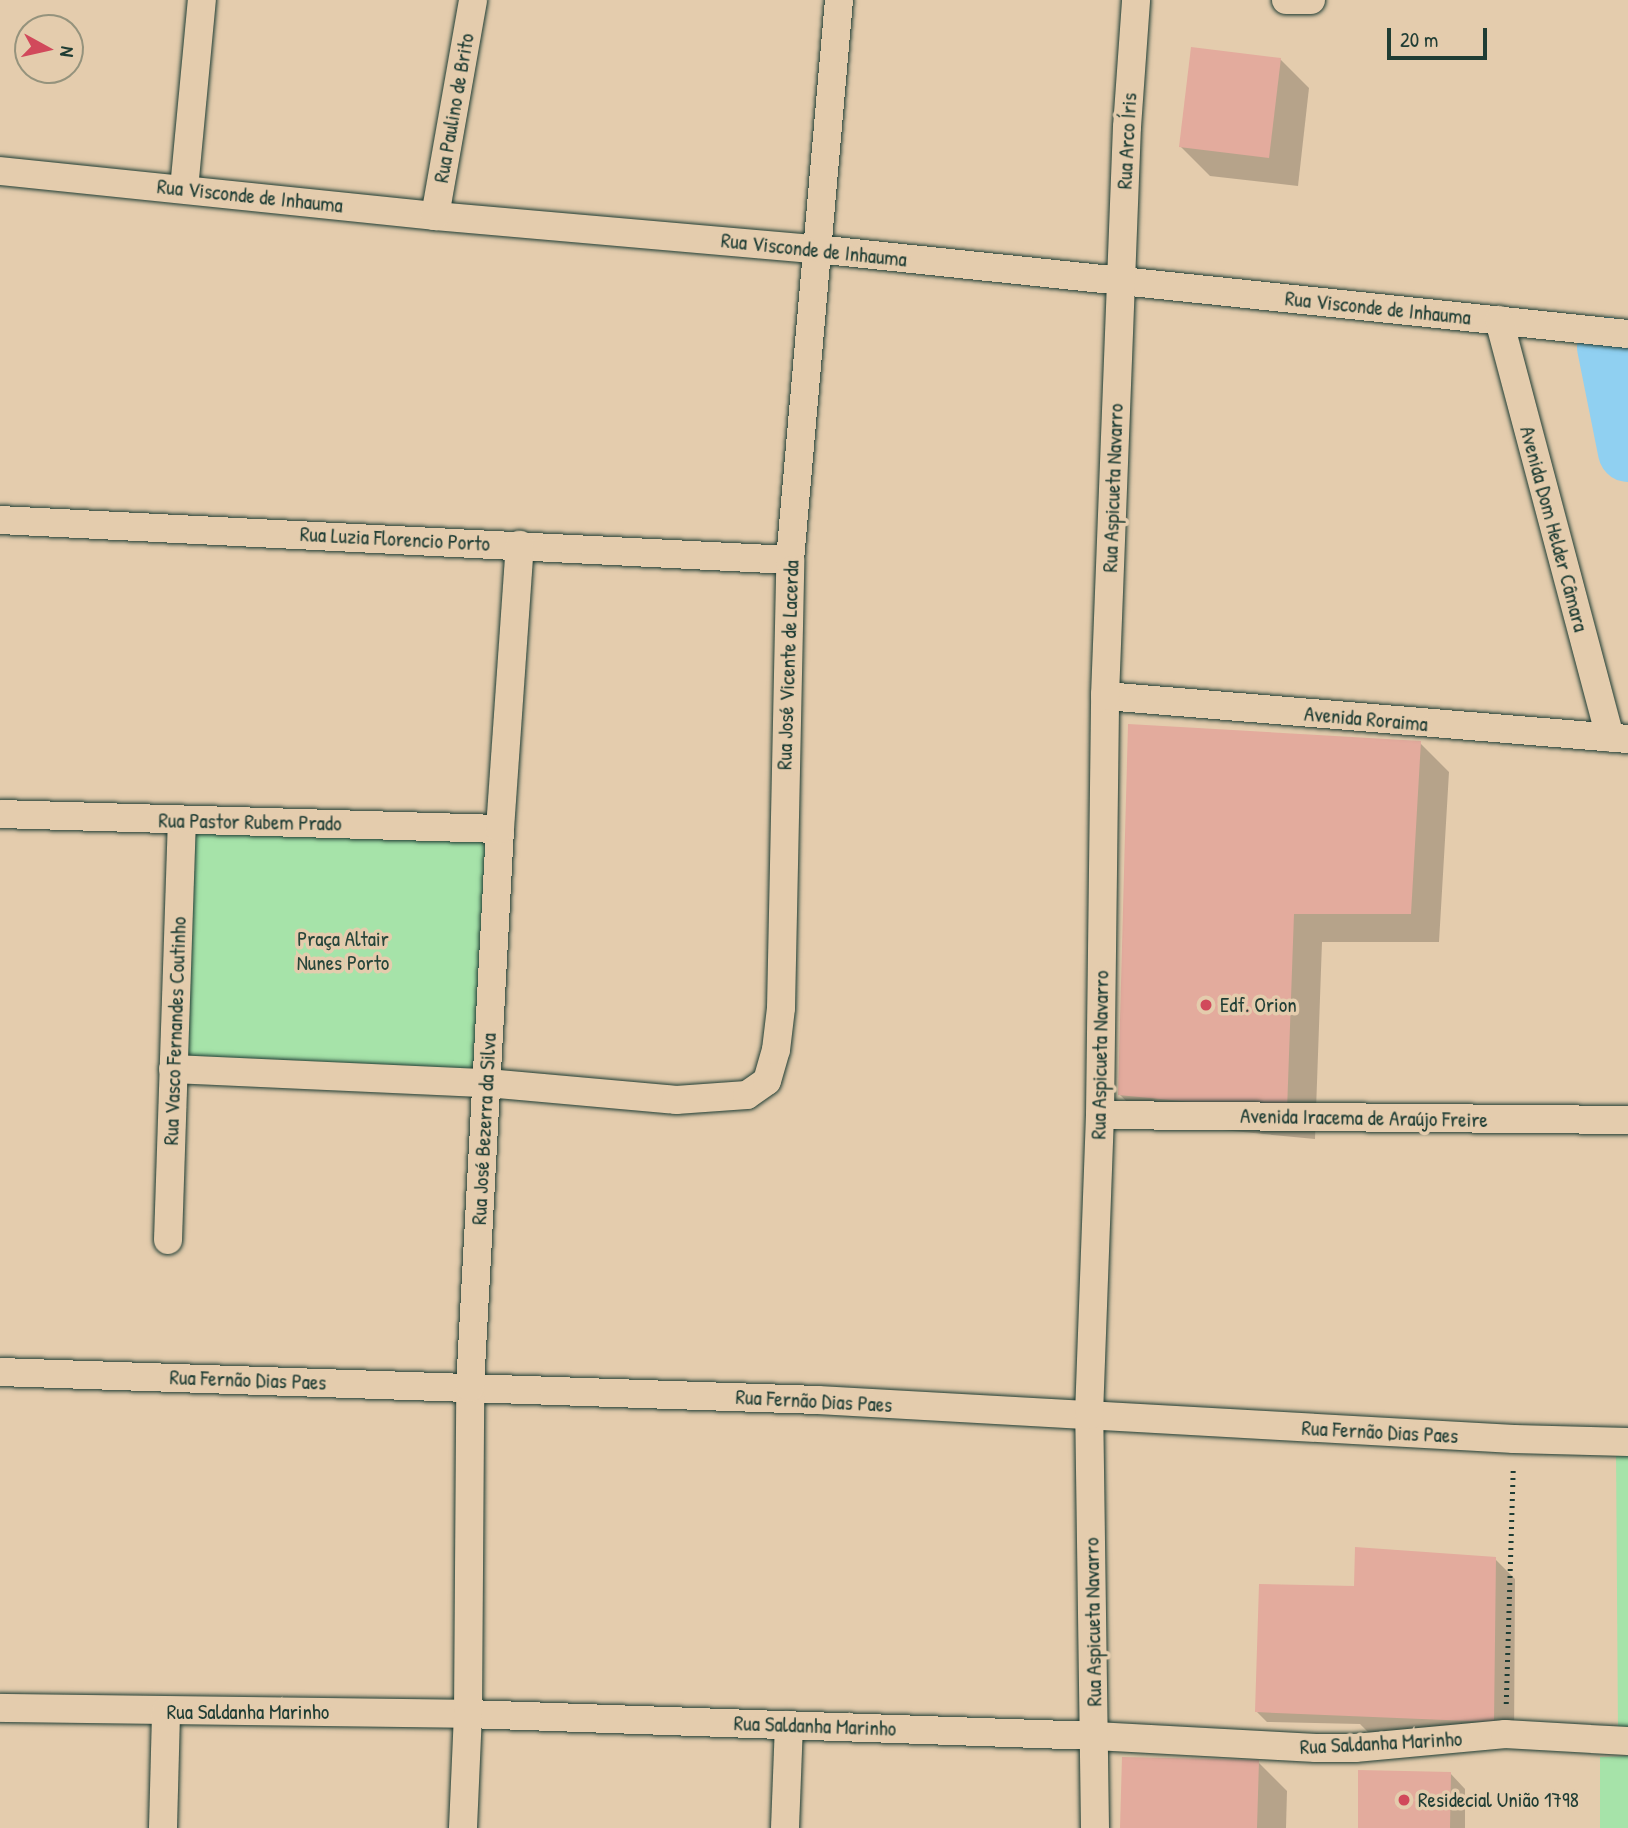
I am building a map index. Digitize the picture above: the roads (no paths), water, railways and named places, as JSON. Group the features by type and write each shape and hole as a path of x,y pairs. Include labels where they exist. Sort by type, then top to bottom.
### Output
{"street":[{"path":"184,189 202,0"},
{"name":"Rua Paulino de Brito","path":"435,216 473,0"},
{"name":"Rua José Vicente de Lacerda","path":"486,1083 689,1100 747,1095 767,1081 776,1050 781,1008 790,559 839,0"},
{"name":"Rua Arco Íris","path":"1122,283 1127,127 1136,0"},
{"path":"1286,0 1311,0"},
{"name":"Rua Visconde de Inhauma","path":"0,171 435,216 816,249 1628,334"},
{"name":"Rua Aspicueta Navarro","path":"1095,1828 1096,1736 1089,1415 1100,1115 1105,696 1122,283"},
{"name":"Avenida Dom Helder Câmara","path":"1499,320 1619,738"},
{"name":"Rua Luzia Florencio Porto","path":"0,520 790,559"},
{"name":"Rua José Bezerra da Silva","path":"463,1828 468,1714 470,1387 500,829 520,545"},
{"name":"Avenida Roraima","path":"1105,696 1619,738"},
{"name":"Rua Pastor Rubem Prado","path":"0,814 500,829"},
{"name":"Rua Vasco Fernandes Coutinho","path":"168,1240 182,821"},
{"path":"173,1069 486,1083"},
{"name":"Avenida Iracema de Araújo Freire","path":"1100,1115 1628,1121"},
{"name":"Rua Fernão Dias Paes","path":"0,1372 470,1387 1089,1415 1514,1439 1628,1442"},
{"name":"Rua Saldanha Marinho","path":"0,1708 468,1714 1355,1748 1505,1734 1627,1741"},
{"path":"163,1828 166,1711"},
{"path":"785,1828 789,1725"}],"waterway":[{"path":"1607,347 1628,452"}],"place":[{"name":"Edf. Orion","path":"1206,1005"},
{"name":"Residecial União 1798","path":"1404,1800"}],"park label":[{"name":"Praça Altair Nunes Porto","path":"343,951"}]}
